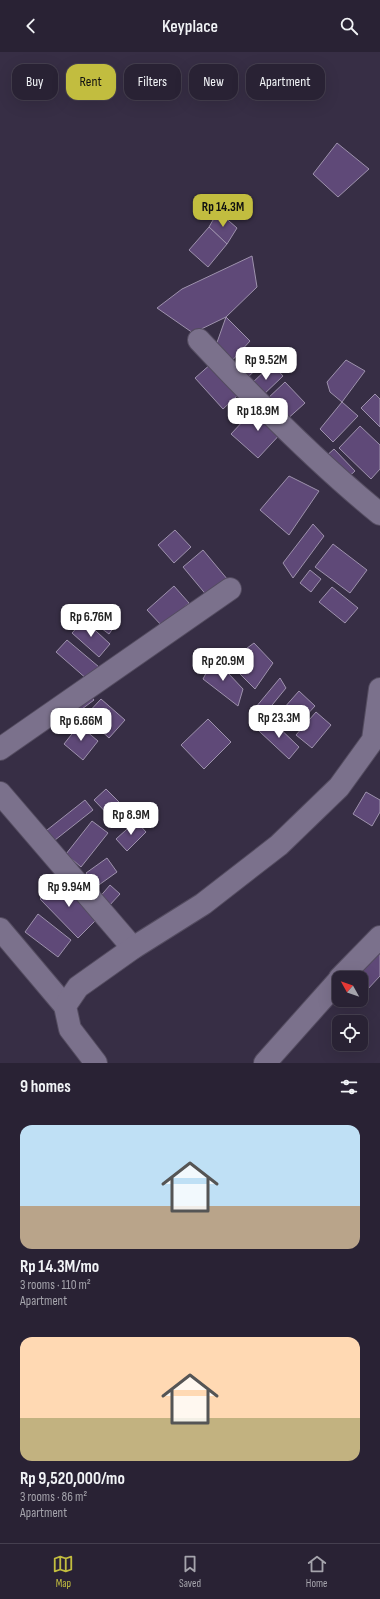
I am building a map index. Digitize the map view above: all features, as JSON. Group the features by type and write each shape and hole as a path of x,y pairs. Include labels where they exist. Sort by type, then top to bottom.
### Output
{"street":[{"path":"199,340 299,442 355,494 380,514"},
{"path":"0,749 230,589"},
{"path":"65,1006 78,987 133,948 203,904 279,844 339,787 376,743 380,689"},
{"path":"0,793 133,948"},
{"path":"0,928 65,1006 70,1029 96,1063"},
{"path":"348,971 380,937"},
{"path":"265,1063 332,988"}],"building":[{"path":"337,143 369,169 338,197 313,174"},
{"path":"221,214 237,228 227,244 209,227 213,220"},
{"path":"209,227 227,244 208,267 189,250"},
{"path":"252,256 257,287 226,317 193,333 157,308 182,289"},
{"path":"226,317 250,341 228,365 214,351"},
{"path":"260,348 269,357 245,380 236,370"},
{"path":"346,360 365,371 342,402 330,392 327,382"},
{"path":"212,363 239,394 223,409 195,378"},
{"path":"272,364 283,376 260,398 249,386"},
{"path":"285,382 305,403 284,422 265,401"},
{"path":"375,394 380,399 380,427 361,408"},
{"path":"342,402 358,416 333,442 320,429"},
{"path":"257,406 284,430 258,458 231,434"},
{"path":"360,426 380,445 380,469 371,479 339,448"},
{"path":"334,449 355,471 345,480 324,458"},
{"path":"289,476 319,491 289,535 260,510"},
{"path":"313,524 324,536 293,578 283,563"},
{"path":"175,530 191,547 174,563 158,545"},
{"path":"333,544 367,570 350,593 315,567"},
{"path":"203,550 228,580 208,597 183,567"},
{"path":"310,570 321,579 311,592 300,583"},
{"path":"174,586 189,603 163,627 147,610"},
{"path":"332,587 358,608 345,623 319,602"},
{"path":"93,607 116,624 109,634 86,617"},
{"path":"84,620 110,644 99,657 72,633"},
{"path":"67,640 99,667 88,680 56,652"},
{"path":"254,643 273,663 255,689 228,662"},
{"path":"214,658 243,689 238,706 203,679"},
{"path":"280,678 286,688 259,721 251,713"},
{"path":"299,691 315,706 292,731 276,717"},
{"path":"89,694 94,700 54,730 48,723"},
{"path":"101,699 125,720 109,738 85,716"},
{"path":"316,712 331,725 312,748 296,735"},
{"path":"208,719 231,742 204,769 181,745"},
{"path":"270,719 299,747 289,759 259,731"},
{"path":"79,725 98,741 83,760 64,744"},
{"path":"106,789 130,813 118,825 94,800"},
{"path":"366,792 380,800 380,812 372,826 353,814"},
{"path":"85,800 93,810 50,844 42,834"},
{"path":"92,821 108,833 81,867 66,854"},
{"path":"136,821 146,832 127,851 116,839"},
{"path":"107,858 117,872 96,887 86,873"},
{"path":"61,879 98,918 78,938 40,899"},
{"path":"110,885 120,894 108,907 98,899"},
{"path":"38,914 71,940 58,957 25,932"},
{"path":"380,942 380,976 368,989 368,971 357,971"}]}
